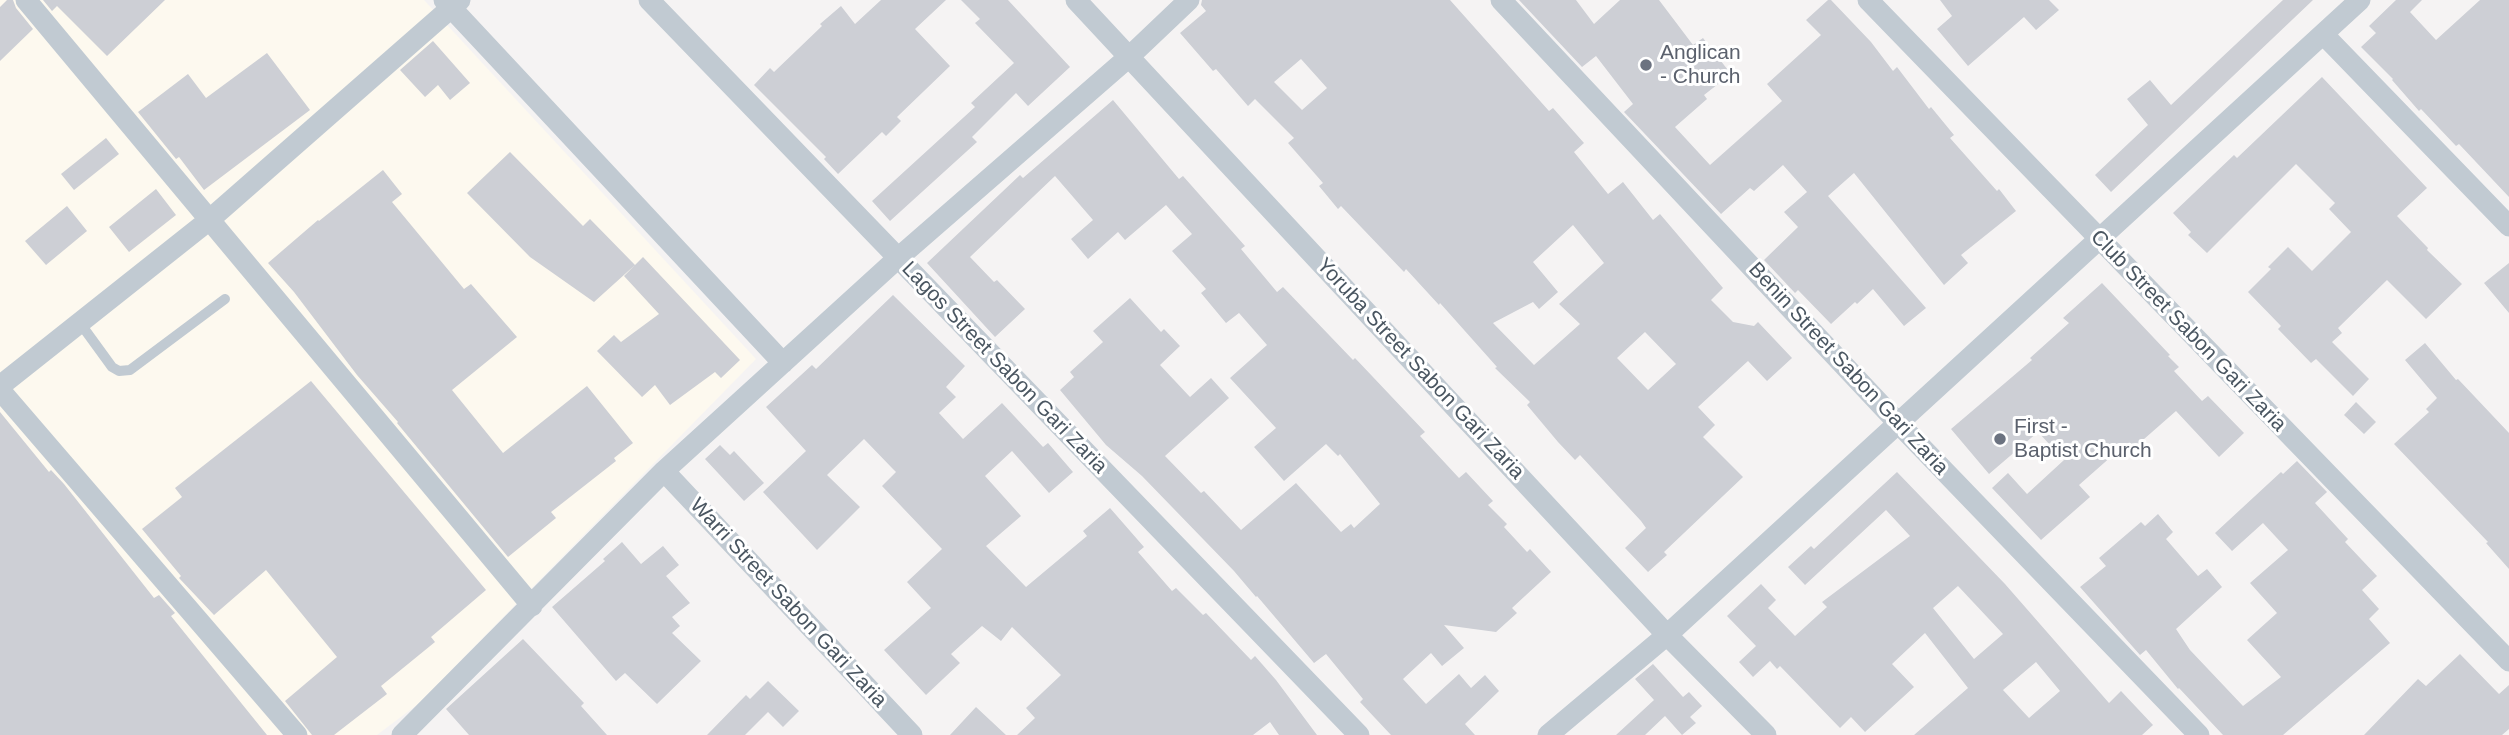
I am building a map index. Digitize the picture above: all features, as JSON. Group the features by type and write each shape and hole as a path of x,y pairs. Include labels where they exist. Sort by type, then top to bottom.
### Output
{"street":[{"path":"26,0 532,606"},
{"name":"Lagos Street Sabon Gari Zaria","path":"649,0 1359,735"},
{"name":"Yoruba Street Sabon Gari Zaria","path":"1076,0 1667,635 1766,735"},
{"path":"408,733 664,471 898,258 1130,56 1189,0"},
{"name":"Benin Street Sabon Gari Zaria","path":"1501,0 1898,423 2199,735"},
{"name":"Club Street Sabon Gari Zaria","path":"1868,0 2509,661"},
{"path":"1548,735 1667,635 2360,0"},
{"path":"297,735 0,388 208,221 451,3 783,363"},
{"path":"2323,35 2509,226"},
{"name":"Warri Street Sabon Gari Zaria","path":"664,471 912,735"}],"lane":[{"path":"79,323 112,368 119,371 130,370 225,299"}],"shaded area":[{"path":"0,0 424,0 756,359 418,704 377,735 0,735"}],"building":[{"path":"7,0 13,0 33,29 0,61 0,7"},
{"path":"43,0 165,0 107,56 57,6 52,11"},
{"path":"881,0 946,0 915,29 950,66 897,117 901,121 886,136 882,132 838,174 824,159 826,157 754,85 770,68 774,72 841,6 855,24"},
{"path":"961,0 1008,0 1070,67 1028,106 1016,93 972,137 977,142 890,221 872,201 975,107 971,103 1014,63 975,23 980,19"},
{"path":"1202,0 1450,0 1549,111 1553,108 1584,143 1574,152 1608,194 1623,182 1653,220 1660,214 1723,288 1711,300 1733,322 1754,326 1758,322 1792,358 1767,381 1748,361 1698,407 1715,425 1703,437 1743,477 1664,552 1667,555 1648,572 1625,548 1646,528 1641,521 1580,455 1575,460 1558,442 1527,405 1530,402 1495,368 1497,367 1440,303 1439,305 1406,269 1404,272 1341,206 1338,209 1319,186 1323,183 1288,143 1294,138 1255,99 1248,106 1180,33 1206,11 1201,5","holes":["1301,59 1327,88 1302,110 1274,82","1573,225 1604,263 1559,304 1580,324 1534,365 1493,323 1533,302 1539,309 1558,292 1533,262","1645,332 1676,364 1648,390 1617,358"]},
{"path":"1519,0 1576,0 1594,24 1620,0 1659,0 1693,45 1703,38 1731,74 1704,95 1707,99 1675,127 1710,165 1782,101 1767,84 1821,35 1806,20 1831,0 1871,42 1893,71 1897,67 1929,109 1931,107 1954,135 1950,138 1997,191 1999,189 2016,211 1961,255 1968,263 1944,285 1854,173 1828,196 1926,308 1904,326 1873,289 1831,324 1798,290 1795,293 1764,260 1798,227 1784,212 1807,192 1783,165 1754,191 1750,188 1721,214 1624,112 1633,104 1596,56 1582,67"},
{"path":"1940,0 2049,0 2059,10 2036,30 2024,17 1968,66 1937,29 1952,16"},
{"path":"2283,0 2313,0 2111,192 2095,175 2148,125 2127,99 2150,80 2171,105"},
{"path":"2396,0 2422,0 2410,12 2436,40 2480,0 2509,0 2509,197 2459,144 2456,146 2421,109 2419,111 2393,79 2361,47 2376,33 2369,26"},
{"path":"433,41 470,83 450,100 438,85 425,97 400,70"},
{"path":"267,53 310,110 204,190 179,157 176,159 138,112 188,74 206,98"},
{"path":"2322,77 2427,188 2397,216 2462,284 2426,319 2387,280 2338,328 2342,333 2332,342 2369,379 2353,396 2316,359 2311,363 2278,329 2281,326 2248,292 2288,247 2312,271 2351,232 2329,209 2335,203 2296,164 2207,253 2188,235 2191,232 2173,213 2234,155 2237,158"},
{"path":"1113,100 1179,179 1183,176 1245,246 1241,249 1277,292 1283,287 1353,360 1355,358 1425,432 1420,436 1459,478 1466,472 1493,501 1488,505 1507,524 1504,527 1527,552 1530,549 1551,572 1512,608 1517,613 1496,632 1444,625 1464,648 1442,666 1431,653 1403,679 1426,704 1459,674 1471,688 1485,675 1499,691 1465,724 1475,735 1391,735 1360,702 1363,699 1326,654 1314,663 1234,571 1142,476 1106,445 1060,390 1074,377 1070,372 1103,342 1093,331 1130,298 1161,332 1164,329 1180,346 1160,365 1190,397 1211,378 1229,398 1165,456 1201,493 1204,491 1241,530 1296,483 1341,532 1351,524 1354,528 1380,504 1340,454 1338,456 1326,444 1284,481 1254,447 1276,428 1230,378 1267,345 1239,313 1226,323 1201,293 1206,289 1172,251 1192,234 1166,205 1125,240 1118,232 1088,259 1071,239 1093,220 1055,176 970,257 1025,309 995,337 927,263 1020,175 1023,178"},
{"path":"106,138 119,154 74,190 61,174"},
{"path":"510,152 583,226 590,219 635,265 594,302 530,257 467,193"},
{"path":"383,170 402,194 392,202 464,289 471,284 517,337 452,390 503,453 587,386 633,443 614,458 616,461 551,512 556,518 508,557 268,263"},
{"path":"156,189 176,215 129,252 109,227"},
{"path":"67,206 87,231 46,265 25,241"},
{"path":"643,257 740,360 721,378 715,372 670,405 655,385 642,397 597,351 614,335 621,342 659,314 624,276"},
{"path":"2509,263 2509,313 2484,283"},
{"path":"2102,283 2170,355 2168,356 2179,367 2174,371 2202,401 2208,396 2244,433 2219,457 2176,411 2127,454 2121,448 2079,485 2090,497 2041,540 1992,488 2008,473 2027,494 2064,460 2038,432 1989,474 1951,429 2032,360 2030,358 2069,323 2063,318"},
{"path":"893,295 965,366 946,387 956,397 939,413 963,439 1002,403 1043,447 1048,443 1073,472 1049,493 1012,451 985,476 1021,516 986,546 1026,587 1087,536 1083,531 1110,508 1144,547 1138,552 1172,591 1176,588 1203,615 1206,613 1251,660 1255,656 1317,735 1279,735 1270,722 1253,735 1017,735 1035,718 1026,708 1061,675 1012,627 1001,641 982,626 951,654 960,663 926,695 884,650 931,608 907,582 942,549 882,486 896,472 864,439 827,475 860,507 817,550 763,492 806,451 766,407 812,365 816,369"},
{"path":"2425,343 2456,380 2458,379 2509,433 2509,569 2486,543 2488,542 2394,444 2429,412 2426,409 2437,398 2405,360"},
{"path":"311,381 486,590 431,637 435,642 381,686 387,694 334,735 312,735 285,701 337,657 266,570 214,615 179,578 181,576 142,529 182,497 175,488"},
{"path":"2356,402 2376,422 2364,434 2344,415"},
{"path":"0,412 49,472 51,470 64,484 154,598 159,595 175,613 171,616 267,735 0,735"},
{"path":"720,445 730,455 734,451 764,483 744,501 705,459"},
{"path":"2297,461 2327,492 2315,503 2348,539 2345,542 2377,576 2362,590 2379,609 2369,619 2390,643 2283,735 2223,735 2178,689 2146,650 2140,655 2080,587 2106,566 2099,558 2141,522 2145,526 2158,514 2173,532 2166,539 2198,576 2207,569 2222,587 2176,629 2190,650 2243,706 2281,677 2247,640 2277,613 2250,583 2288,550 2263,523 2232,551 2215,533 2281,472 2283,474"},
{"path":"1897,472 2005,584 2109,703 2121,691 2153,725 2142,735 1914,735 1968,688 1925,633 1892,664 1914,687 1865,732 1851,717 1840,728 1780,666 1777,669 1770,661 1753,677 1739,662 1756,646 1727,616 1761,584 1776,600 1768,608 1795,636 1827,607 1822,602 1910,536 1886,510 1805,585 1788,567 1811,546 1814,549","holes":["1958,586 2003,634 1974,659 1933,608","2036,662 2060,691 2029,718 2003,690"]},
{"path":"622,542 641,564 663,546 679,565 666,576 690,603 672,617 680,626 672,633 701,661 657,704 625,673 616,681 552,607 605,561 603,559"},
{"path":"523,639 584,703 581,706 607,735 469,735 446,709"},
{"path":"2460,654 2499,694 2509,685 2509,729 2502,735 2364,735 2418,679 2426,686"},
{"path":"1653,664 1683,697 1689,692 1702,706 1690,717 1696,723 1682,735 1665,716 1645,735 1616,735 1654,700 1635,679"},
{"path":"768,681 799,711 783,727 768,712 745,735 707,735 746,695 750,699"},
{"path":"976,707 1006,735 950,735"}],"place":[{"name":"Anglican - Church","path":"1646,65"},
{"name":"First - Baptist Church","path":"2000,439"}]}
